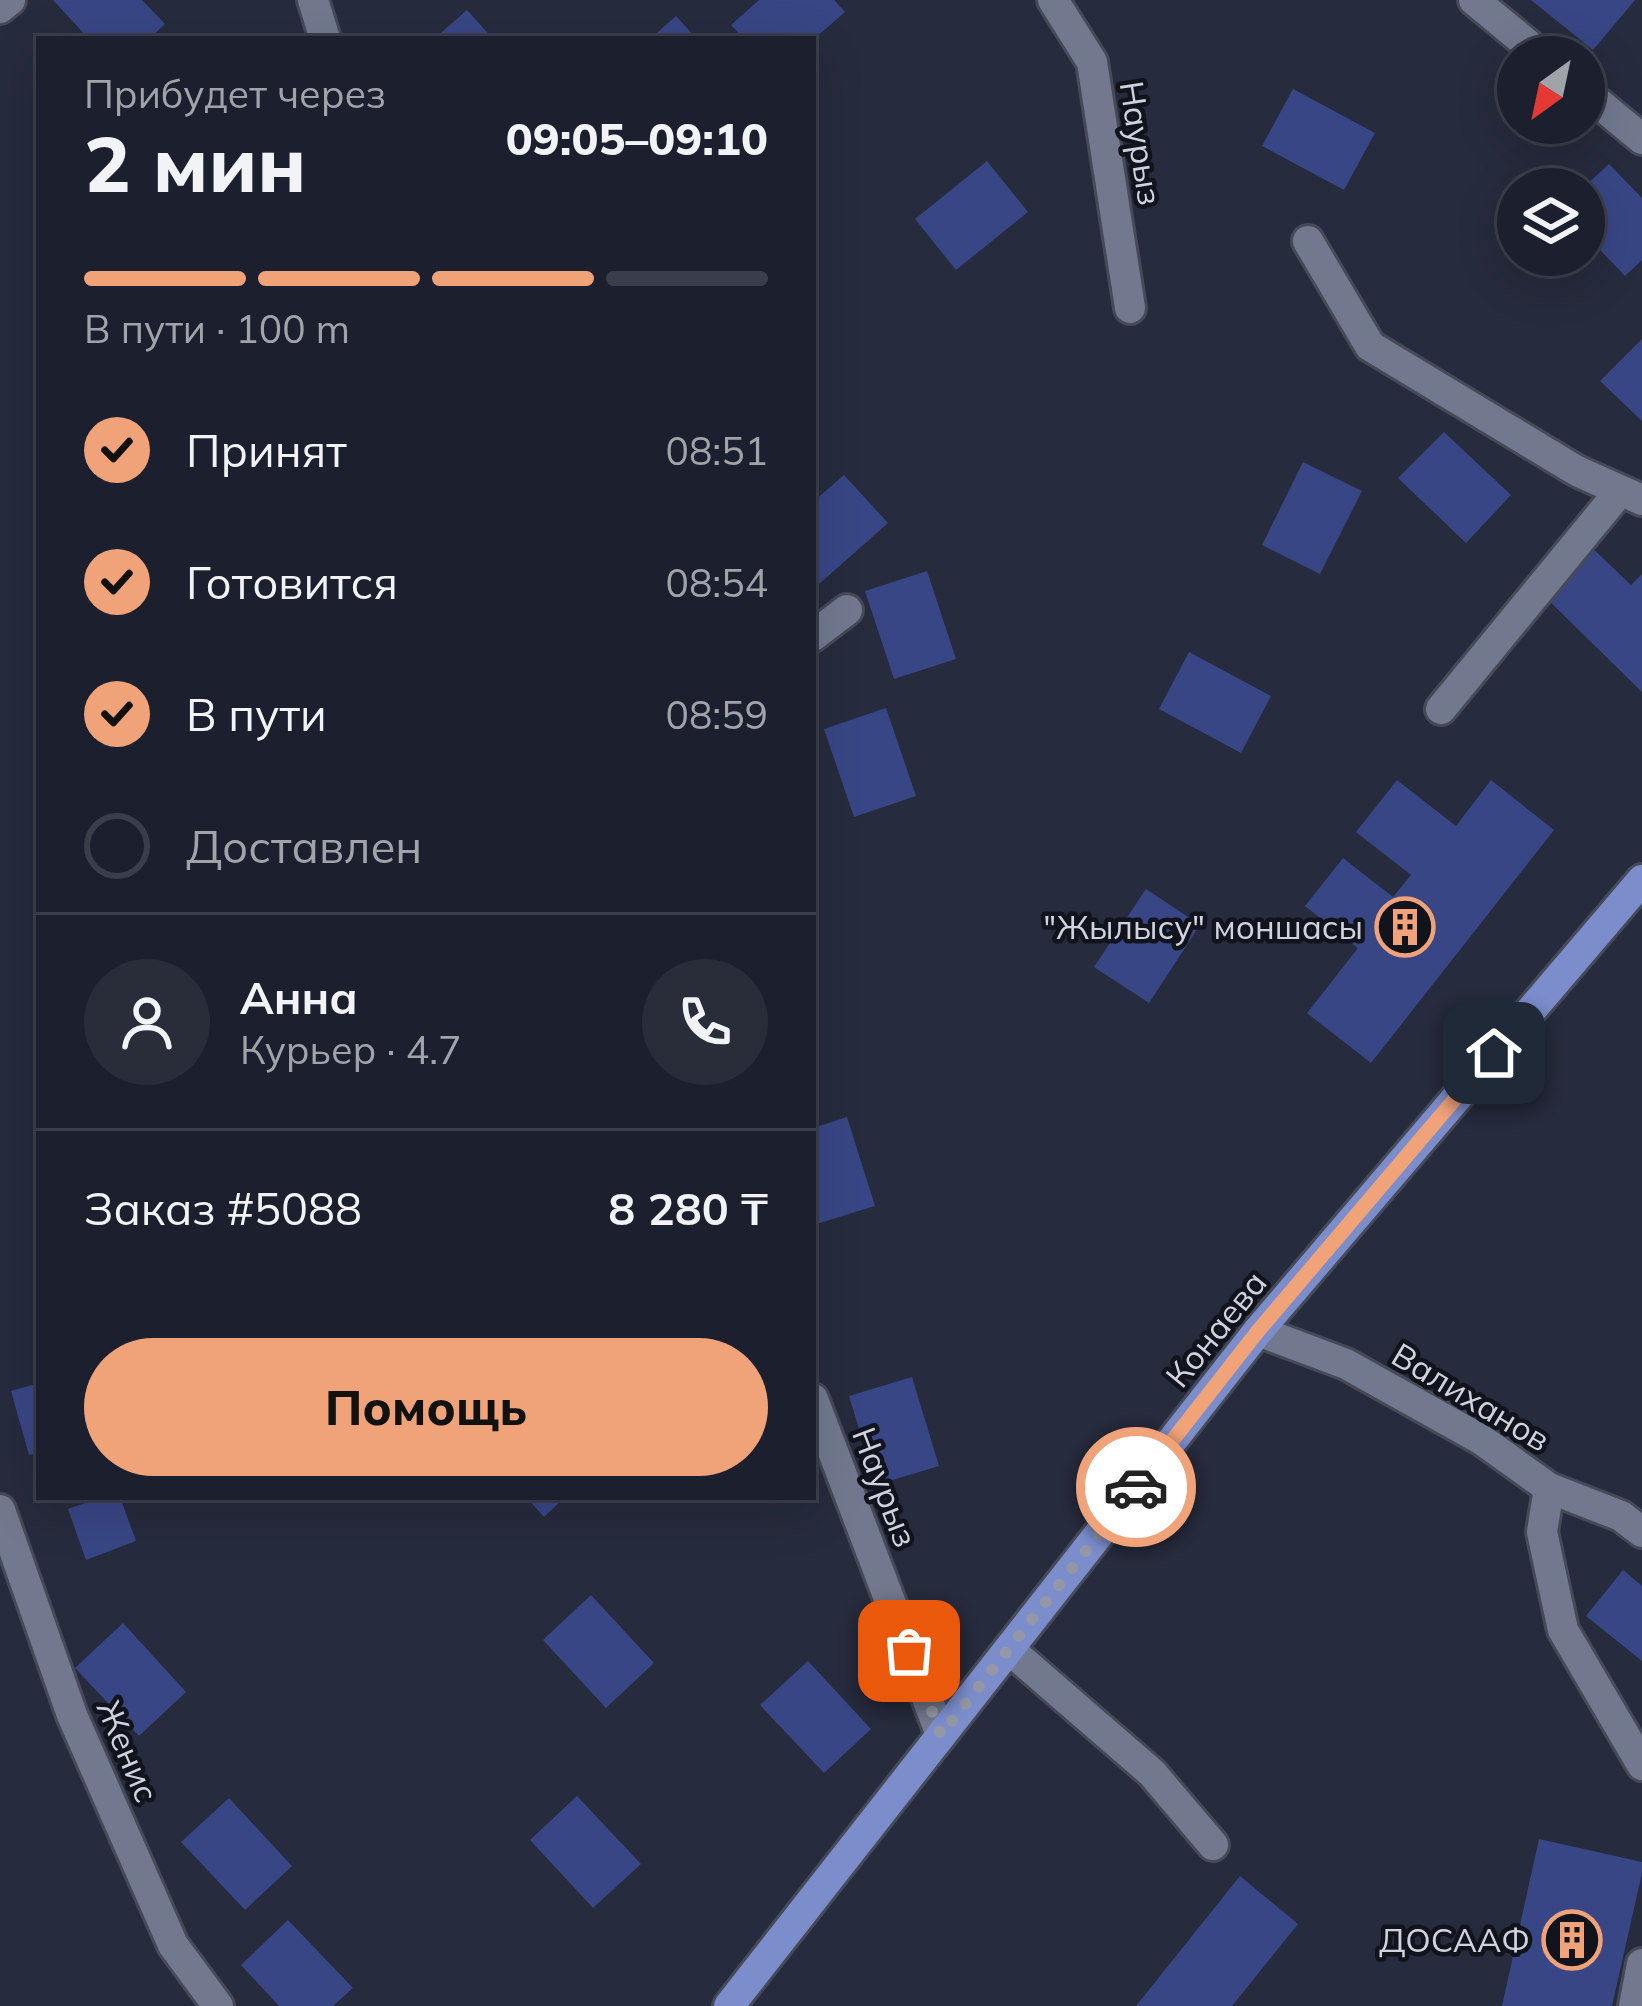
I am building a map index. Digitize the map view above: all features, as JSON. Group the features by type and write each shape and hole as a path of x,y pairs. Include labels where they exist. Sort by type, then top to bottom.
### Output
{"main road":[{"name":"Конаева","path":"729,2006 1258,1331 1642,880"}],"street":[{"path":"0,8 10,0"},
{"path":"313,0 325,36"},
{"name":"Наурыз","path":"1053,0 1091,62 1130,308"},
{"path":"1474,0 1518,36"},
{"path":"1605,108 1642,139"},
{"path":"1308,242 1370,346 1577,471 1631,495 1441,710"},
{"path":"816,634 847,610"},
{"name":"Валиханов","path":"1258,1331 1346,1364 1482,1440 1550,1488 1621,1516 1642,1532"},
{"name":"Наурыз","path":"816,1407 941,1735"},
{"path":"1550,1488 1542,1532 1563,1630 1642,1765"},
{"name":"Женис","path":"0,1510 72,1715 173,1946 218,2006"},
{"path":"1009,1649 1152,1772 1214,1845"},
{"path":"1634,2006 1642,1964"}],"building":[{"path":"53,0 142,0 165,24 152,36 86,36"},
{"path":"759,0 834,0 845,12 816,37 741,36 731,25"},
{"path":"1531,0 1635,0 1605,36 1576,36"},
{"path":"467,10 490,36 437,36"},
{"path":"676,16 694,36 653,36"},
{"path":"1293,89 1375,133 1344,190 1262,146"},
{"path":"987,161 1028,212 956,270 915,219"},
{"path":"1609,164 1642,198 1642,260 1625,276 1605,255 1605,168"},
{"path":"1642,339 1642,421 1600,381"},
{"path":"1444,432 1511,495 1466,543 1398,478"},
{"path":"1303,462 1362,491 1320,574 1262,545"},
{"path":"844,475 888,523 818,585 816,583 816,499"},
{"path":"1587,543 1631,585 1642,574 1642,692 1540,592"},
{"path":"927,571 956,659 894,679 865,591"},
{"path":"1189,652 1271,696 1241,753 1159,709"},
{"path":"886,708 916,796 854,817 824,729"},
{"name":"\"Жылысу\" моншасы","path":"1397,780 1456,826 1491,780 1554,830 1371,1063 1307,1013 1358,948 1305,906 1343,858 1393,897 1411,875 1356,832"},
{"path":"1146,889 1200,925 1149,1003 1094,967"},
{"path":"847,1117 875,1206 816,1224 816,1127"},
{"path":"912,1377 939,1466 876,1485 849,1396"},
{"path":"36,1384 36,1453 29,1455 11,1391"},
{"path":"94,1500 121,1500 136,1541 86,1560 68,1509"},
{"path":"529,1500 562,1500 544,1517"},
{"path":"1623,1570 1642,1586 1642,1661 1586,1616"},
{"path":"591,1595 654,1663 606,1708 543,1640"},
{"path":"123,1623 186,1692 139,1736 75,1668"},
{"path":"808,1661 871,1729 824,1773 760,1705"},
{"path":"577,1796 641,1864 593,1908 530,1840"},
{"path":"229,1798 292,1866 245,1910 181,1842"},
{"name":"ДОСААФ","path":"1539,1839 1642,1862 1612,2006 1502,2006"},
{"path":"1240,1876 1298,1924 1232,2006 1136,2006"},
{"path":"288,1920 353,1988 333,2006 279,2006 241,1965"}],"way so far":[{"path":"909,1651 941,1735 1136,1487"}],"place":[{"name":"\"Жылысу\" моншасы","path":"1405,927"},
{"name":"ДОСААФ","path":"1572,1940"}],"route":[{"path":"1136,1487 1258,1331 1494,1053"}]}
